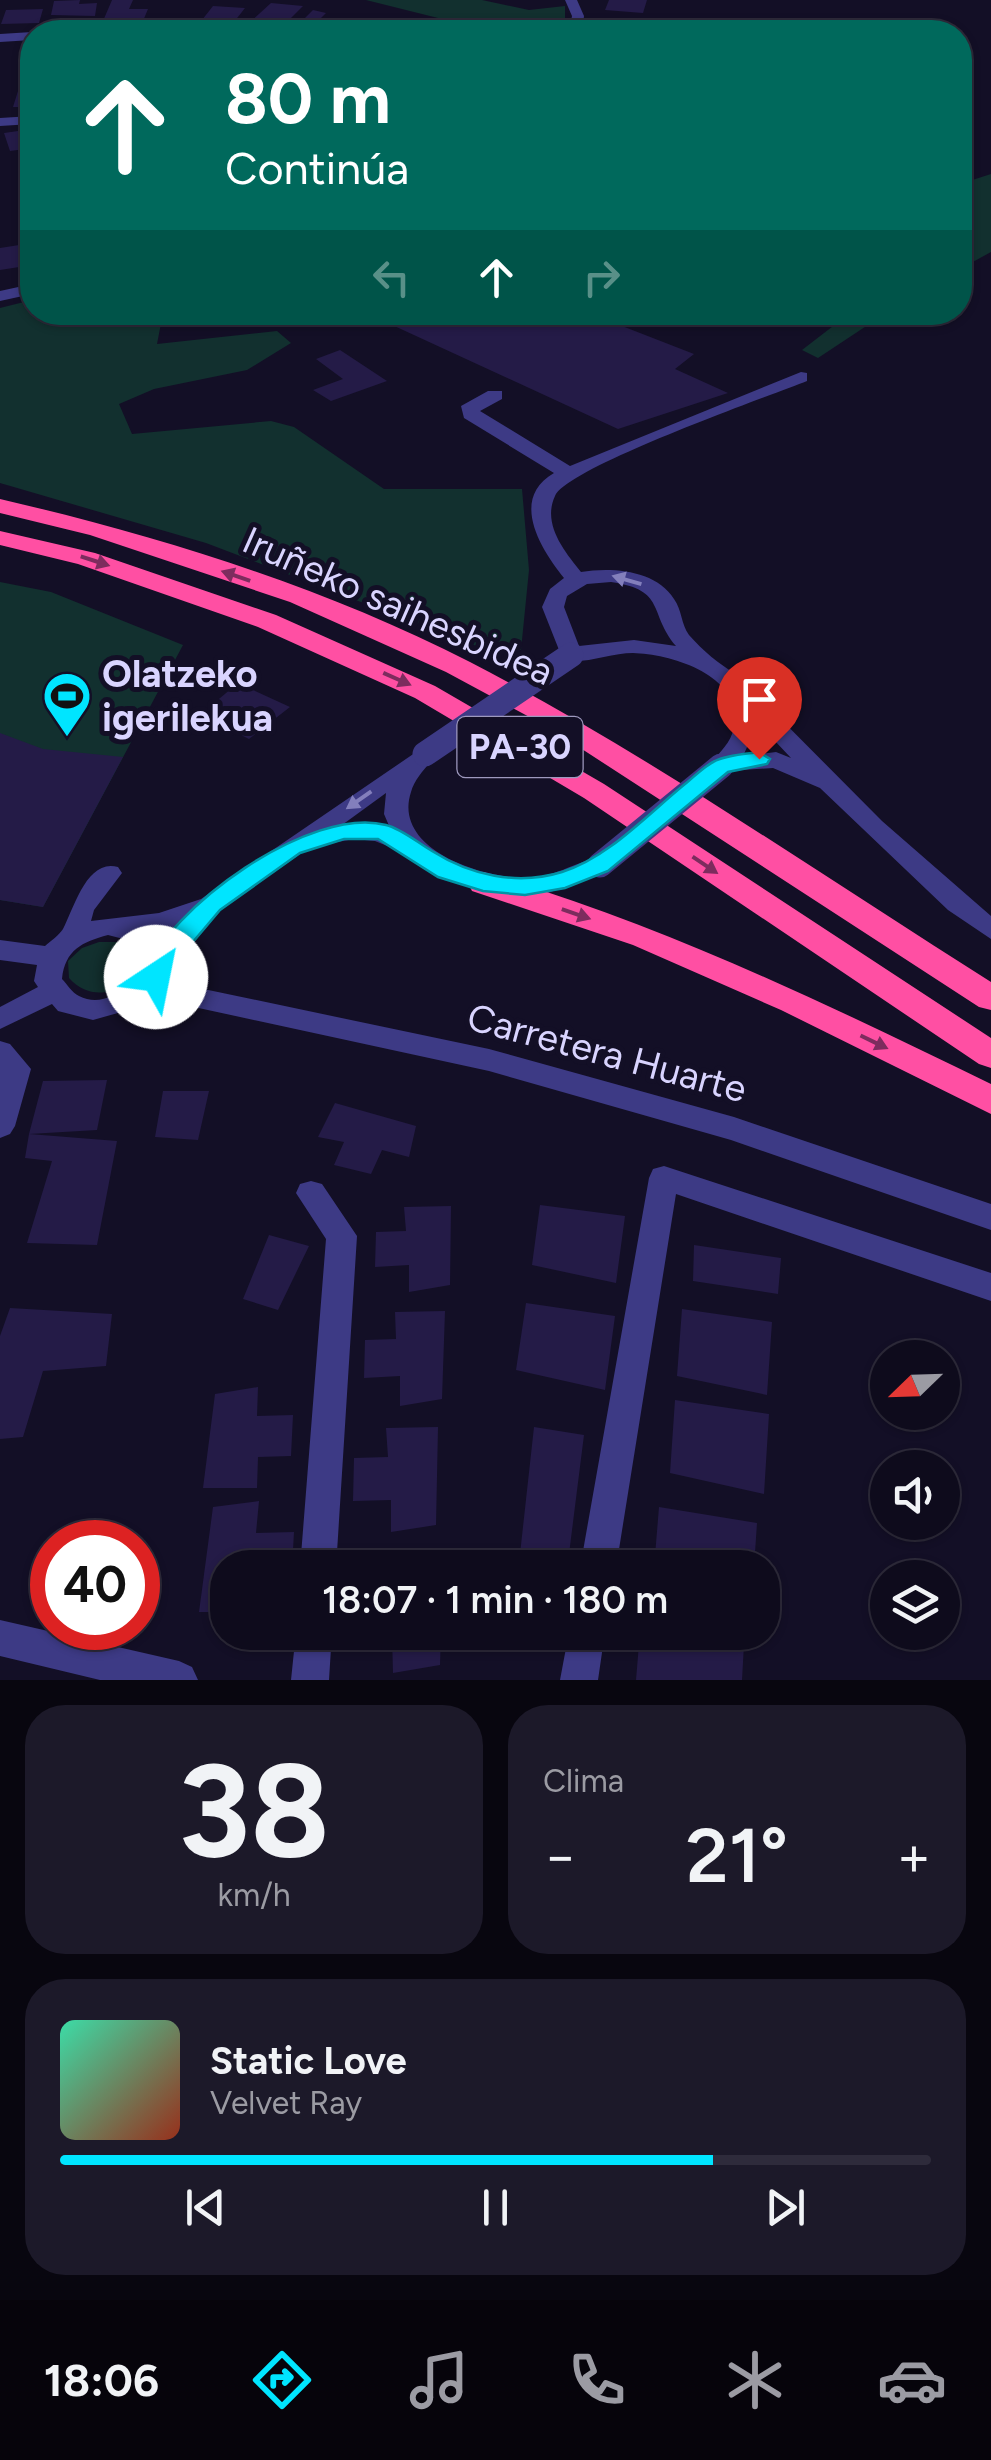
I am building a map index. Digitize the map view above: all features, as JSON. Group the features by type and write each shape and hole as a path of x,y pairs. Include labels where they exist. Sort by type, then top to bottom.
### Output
{"highway":[{"name":"Iruñeko saihesbidea","path":"0,506 98,529 310,602 456,666 558,720 991,998"},
{"name":"Iruñeko saihesbidea","path":"0,538 86,558 267,621 425,692 594,791 991,1056"},
{"path":"310,602 416,640 584,723 991,978"},
{"path":"483,883 644,937 793,1001 991,1100"}],"street":[{"path":"577,581 553,551 541,524 542,499 555,480 801,377"},
{"path":"494,395 470,406 471,414 568,473"},
{"path":"571,655 553,607 559,592 577,581 608,575 635,581 661,594 673,615 674,630 705,662 730,680 836,790 957,904 991,930"},
{"path":"194,997 160,964 152,940 117,926 99,909 108,873 82,908 74,935 51,957 47,970 53,992 64,1001 97,1008 132,999 156,977 160,964 211,904 571,655 603,646 638,645 673,650 705,662"},
{"path":"292,847 344,831 382,831 446,871 483,883 538,884 565,880 600,865 738,749 748,726 744,702 730,680"},
{"path":"418,852 401,827 397,801 405,776 425,754"},
{"path":"722,766 776,760 802,769 836,790"},
{"path":"74,935 161,922 211,904"},
{"path":"0,950 51,957"},
{"path":"0,1020 53,992"},
{"name":"Carretera Huarte","path":"132,999 194,997 489,1060 734,1128 991,1216"},
{"path":"0,1052 17,1069 0,1126"},
{"path":"601,1550 664,1178 991,1288"},
{"path":"311,1193 342,1236 319,1550"},
{"path":"0,1638 178,1680"},
{"path":"310,1680 312,1650"},
{"path":"579,1680 584,1650"}],"green space":[{"path":"366,0 482,0 529,10 565,6 565,20 446,20"},
{"path":"991,174 991,252 972,262 972,180"},
{"path":"20,303 20,325 161,325 157,344 277,331 291,343 247,370 154,389 119,404 132,434 271,421 294,427 384,489 522,489 529,570 521,650 492,652 206,543 0,483 0,308"},
{"path":"834,325 868,325 818,358 802,350"},
{"name":"Olatzeko igerilekua","path":"0,582 51,592 183,645 43,907 0,900"},
{"path":"99,942 118,942 134,950 139,965 126,983 97,993 69,978 68,961 82,948"}],"building":[{"path":"80,0 79,4 97,3 95,16 51,15 54,1"},
{"path":"112,0 133,0 129,9 148,9 143,20 103,20"},
{"path":"609,0 647,0 643,13 605,10"},
{"path":"271,3 303,6 289,20 252,20"},
{"path":"213,6 245,8 236,20 202,20"},
{"path":"43,9 40,20 1,24 6,10"},
{"path":"313,10 326,13 321,18 340,20 303,20"},
{"path":"18,91 20,91 20,107 13,107"},
{"path":"20,131 20,150 10,151 4,133"},
{"path":"20,245 20,267 0,270 0,248"},
{"path":"392,325 619,325 694,354 675,369 728,393 618,429"},
{"path":"340,350 387,381 331,401 313,390 343,379 316,359"},
{"path":"238,683 290,707 249,739 207,718 207,709"},
{"path":"0,733 43,749 123,757 43,907 0,900"},
{"path":"107,1080 97,1130 29,1134 43,1081"},
{"path":"163,1091 209,1091 198,1140 155,1137"},
{"path":"335,1103 416,1126 409,1157 382,1150 371,1174 334,1165 344,1142 318,1137"},
{"path":"29,1134 117,1141 97,1245 27,1243 52,1161 25,1158"},
{"path":"540,1205 625,1216 616,1283 532,1265"},
{"path":"451,1206 450,1285 409,1292 409,1265 375,1267 376,1232 406,1231 404,1207"},
{"path":"269,1235 309,1246 278,1310 243,1299"},
{"path":"694,1245 781,1258 778,1294 693,1281"},
{"path":"526,1303 615,1316 605,1390 516,1370"},
{"path":"10,1308 112,1314 106,1366 43,1371 23,1437 0,1439 0,1336"},
{"path":"682,1309 772,1322 767,1395 677,1376"},
{"path":"445,1311 442,1399 400,1406 400,1376 364,1378 365,1340 396,1339 395,1312"},
{"path":"258,1387 257,1416 293,1415 291,1456 258,1457 257,1488 203,1488 215,1394"},
{"path":"675,1400 769,1414 764,1494 670,1473"},
{"path":"438,1427 436,1525 391,1532 391,1500 353,1501 354,1458 388,1457 386,1428"},
{"path":"534,1427 584,1435 570,1550 520,1550"},
{"path":"259,1501 256,1533 294,1532 293,1550 210,1550 210,1612 199,1612 213,1507"},
{"path":"659,1507 757,1523 755,1550 655,1550"},
{"path":"392,1650 440,1650 440,1665 393,1673"},
{"path":"638,1650 744,1650 742,1680 636,1680"}],"place":[{"name":"Olatzeko igerilekua","path":"67,738"}],"route":[{"path":"156,977 160,964 211,904 292,847 344,831 382,831 446,871 483,883 525,886 565,880 600,865 722,766 759,759"}]}
